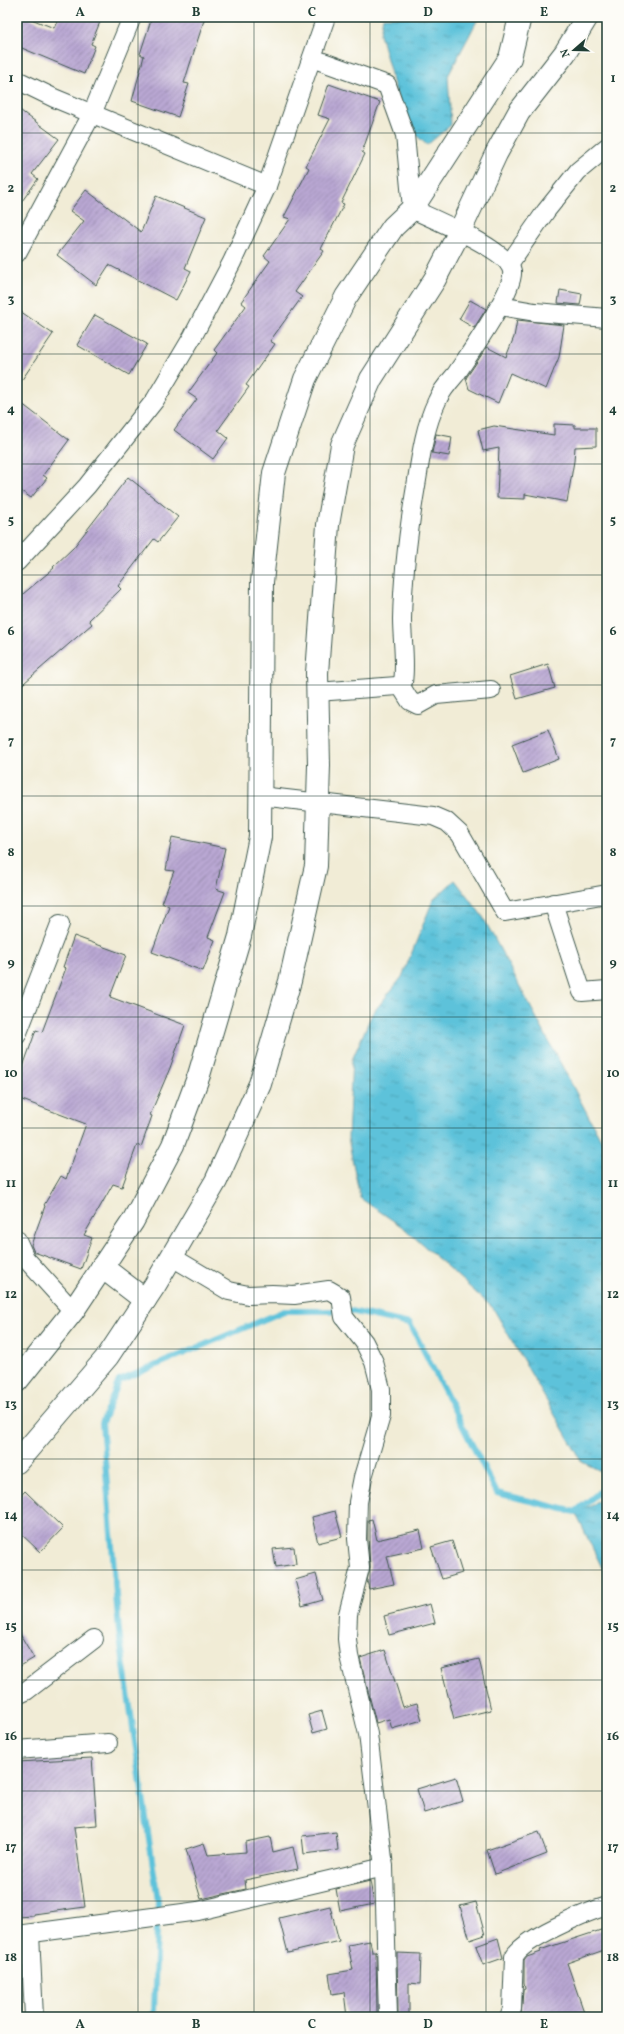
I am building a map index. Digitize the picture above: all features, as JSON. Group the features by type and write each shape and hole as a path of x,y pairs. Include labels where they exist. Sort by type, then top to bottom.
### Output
{"street":[{"path":"17,253 92,114 132,17"},
{"path":"17,562 87,486 156,400 232,262 268,186 326,17"},
{"path":"17,1381 73,1311 133,1221 173,1145 199,1075 240,936 260,837 262,582 274,473 305,379 346,297 393,227 412,209 510,58 520,17"},
{"path":"17,1462 108,1356 145,1300 216,1181 260,1084 290,981 316,866 318,802 317,673 328,525 342,444 371,379 434,279 460,231 496,154 519,112 565,52 587,17"},
{"path":"312,58 387,85 405,135 412,209"},
{"path":"17,80 92,114 268,186"},
{"path":"509,264 546,211 578,171 607,147"},
{"path":"400,685 403,677 402,618 409,528 422,448 437,400 468,357 500,306 512,276 509,264 480,242 412,209"},
{"path":"500,306 535,312 607,318"},
{"path":"318,692 400,685"},
{"path":"400,685 410,701 418,705 436,696 491,690"},
{"path":"260,796 433,816 447,822 460,834 505,912 607,894"},
{"path":"553,903 582,992 607,990"},
{"path":"17,1035 60,924"},
{"path":"17,1240 25,1258 73,1311"},
{"path":"172,1257 228,1291 248,1295 294,1295 329,1290 341,1297 344,1317 364,1342 374,1362 382,1389 381,1416 363,1477 358,1502 357,1539 360,1568 348,1614 347,1639 349,1656 368,1734 384,1867 388,2017"},
{"path":"102,1267 145,1300"},
{"path":"17,1695 26,1691 94,1639"},
{"path":"17,1750 108,1744"},
{"path":"34,2017 23,1934 198,1912 384,1867"},
{"path":"509,2017 512,2009 514,1957 517,1950 540,1935 607,1906"}],"water":[{"path":"383,17 479,17 448,76 451,125 427,145 405,125 380,34"},
{"path":"455,880 483,917 607,1151 607,1474 582,1462 493,1308 404,1228 360,1198 348,1138 352,1060 372,1014 402,977 433,900"},
{"path":"607,1498 607,1578 575,1512"}],"building":[{"path":"17,17 26,17 54,28 59,17 102,17 91,44 95,46 84,74 17,46"},
{"path":"152,17 205,17 184,83 189,84 178,117 132,101 144,56 140,54"},
{"path":"329,84 380,102 362,152 365,154 341,203 344,204 321,249 324,251 295,292 302,297 270,341 275,344 246,385 249,387 218,430 228,438 213,459 174,430 197,399 188,393 217,353 214,350 246,306 241,302 270,261 264,256 290,219 284,217 309,168 306,166 330,119 318,115"},
{"path":"17,108 59,139 32,174 38,179 17,208"},
{"path":"86,190 141,232 156,196 206,217 185,268 191,271 176,300 109,265 96,285 57,255 84,221 70,211"},
{"path":"560,290 582,294 580,305 558,303"},
{"path":"470,300 486,309 474,328 459,319"},
{"path":"17,309 53,334 17,387"},
{"path":"95,315 147,344 129,375 77,345"},
{"path":"517,320 564,325 559,357 546,389 510,373 498,403 469,389 466,378 487,347 506,357 514,337"},
{"path":"17,400 69,440 43,475 47,478 31,498 17,488"},
{"path":"554,424 575,425 575,428 596,428 596,446 575,447 567,502 525,494 525,499 497,498 499,448 483,451 478,430 494,426 554,435"},
{"path":"436,434 452,437 449,456 432,453"},
{"path":"128,477 178,517 158,542 154,539 118,586 121,589 89,620 92,624 17,689 17,599 54,568 53,567 73,548"},
{"path":"548,664 555,688 517,699 510,676"},
{"path":"548,730 559,759 523,773 512,744"},
{"path":"172,837 225,848 216,889 225,892 208,937 215,940 203,971 152,952 169,906 162,903 174,871 166,870"},
{"path":"74,936 126,955 110,997 185,1025 170,1068 150,1115 152,1116 141,1147 137,1145 122,1187 113,1184 84,1235 92,1238 81,1269 34,1252 31,1245 45,1206 44,1205 61,1176 66,1179 86,1124 17,1098 17,1086 25,1061 36,1030 42,1032 66,968 63,967"},
{"path":"25,1491 63,1528 40,1552 17,1530 17,1500"},
{"path":"335,1511 342,1537 318,1543 312,1517"},
{"path":"372,1519 377,1540 420,1530 424,1548 387,1556 394,1584 369,1589 367,1581 370,1567 368,1520"},
{"path":"452,1541 462,1573 442,1579 431,1547"},
{"path":"294,1547 296,1564 276,1567 273,1549"},
{"path":"316,1574 323,1600 302,1606 295,1580"},
{"path":"430,1604 435,1623 389,1635 384,1616"},
{"path":"17,1629 34,1658 17,1668"},
{"path":"385,1650 403,1707 417,1703 422,1720 392,1729 389,1719 376,1723 360,1658"},
{"path":"479,1659 491,1710 454,1719 441,1668"},
{"path":"322,1711 327,1729 313,1733 308,1715"},
{"path":"92,1758 97,1825 74,1827 85,1907 34,1914 34,1916 17,1917 17,1762"},
{"path":"456,1777 463,1801 424,1813 417,1789"},
{"path":"336,1832 338,1850 304,1854 302,1836"},
{"path":"539,1832 547,1854 495,1874 487,1850"},
{"path":"270,1837 273,1852 293,1847 298,1869 245,1880 246,1889 201,1899 186,1849 204,1843 208,1855 246,1852 245,1842"},
{"path":"370,1881 374,1904 340,1911 336,1889"},
{"path":"476,1902 485,1935 470,1940 460,1906"},
{"path":"330,1906 339,1941 288,1953 279,1918"},
{"path":"607,1928 607,1949 567,1963 584,2012 568,2017 521,2017 523,1990 525,1989 524,1961 527,1957 541,1952 540,1950"},
{"path":"498,1938 503,1958 483,1965 476,1946"},
{"path":"370,1941 372,1952 376,1952 377,2016 347,2017 344,1992 332,1994 329,1974 353,1970 348,1945"},
{"path":"397,1953 421,1954 420,1984 409,1983 409,2016 398,2016"}],"waterway":[{"path":"150,2017 154,2011 158,1901 119,1631 102,1423 119,1381 284,1311 351,1311 410,1324 497,1493 575,1512 607,1486"}]}
